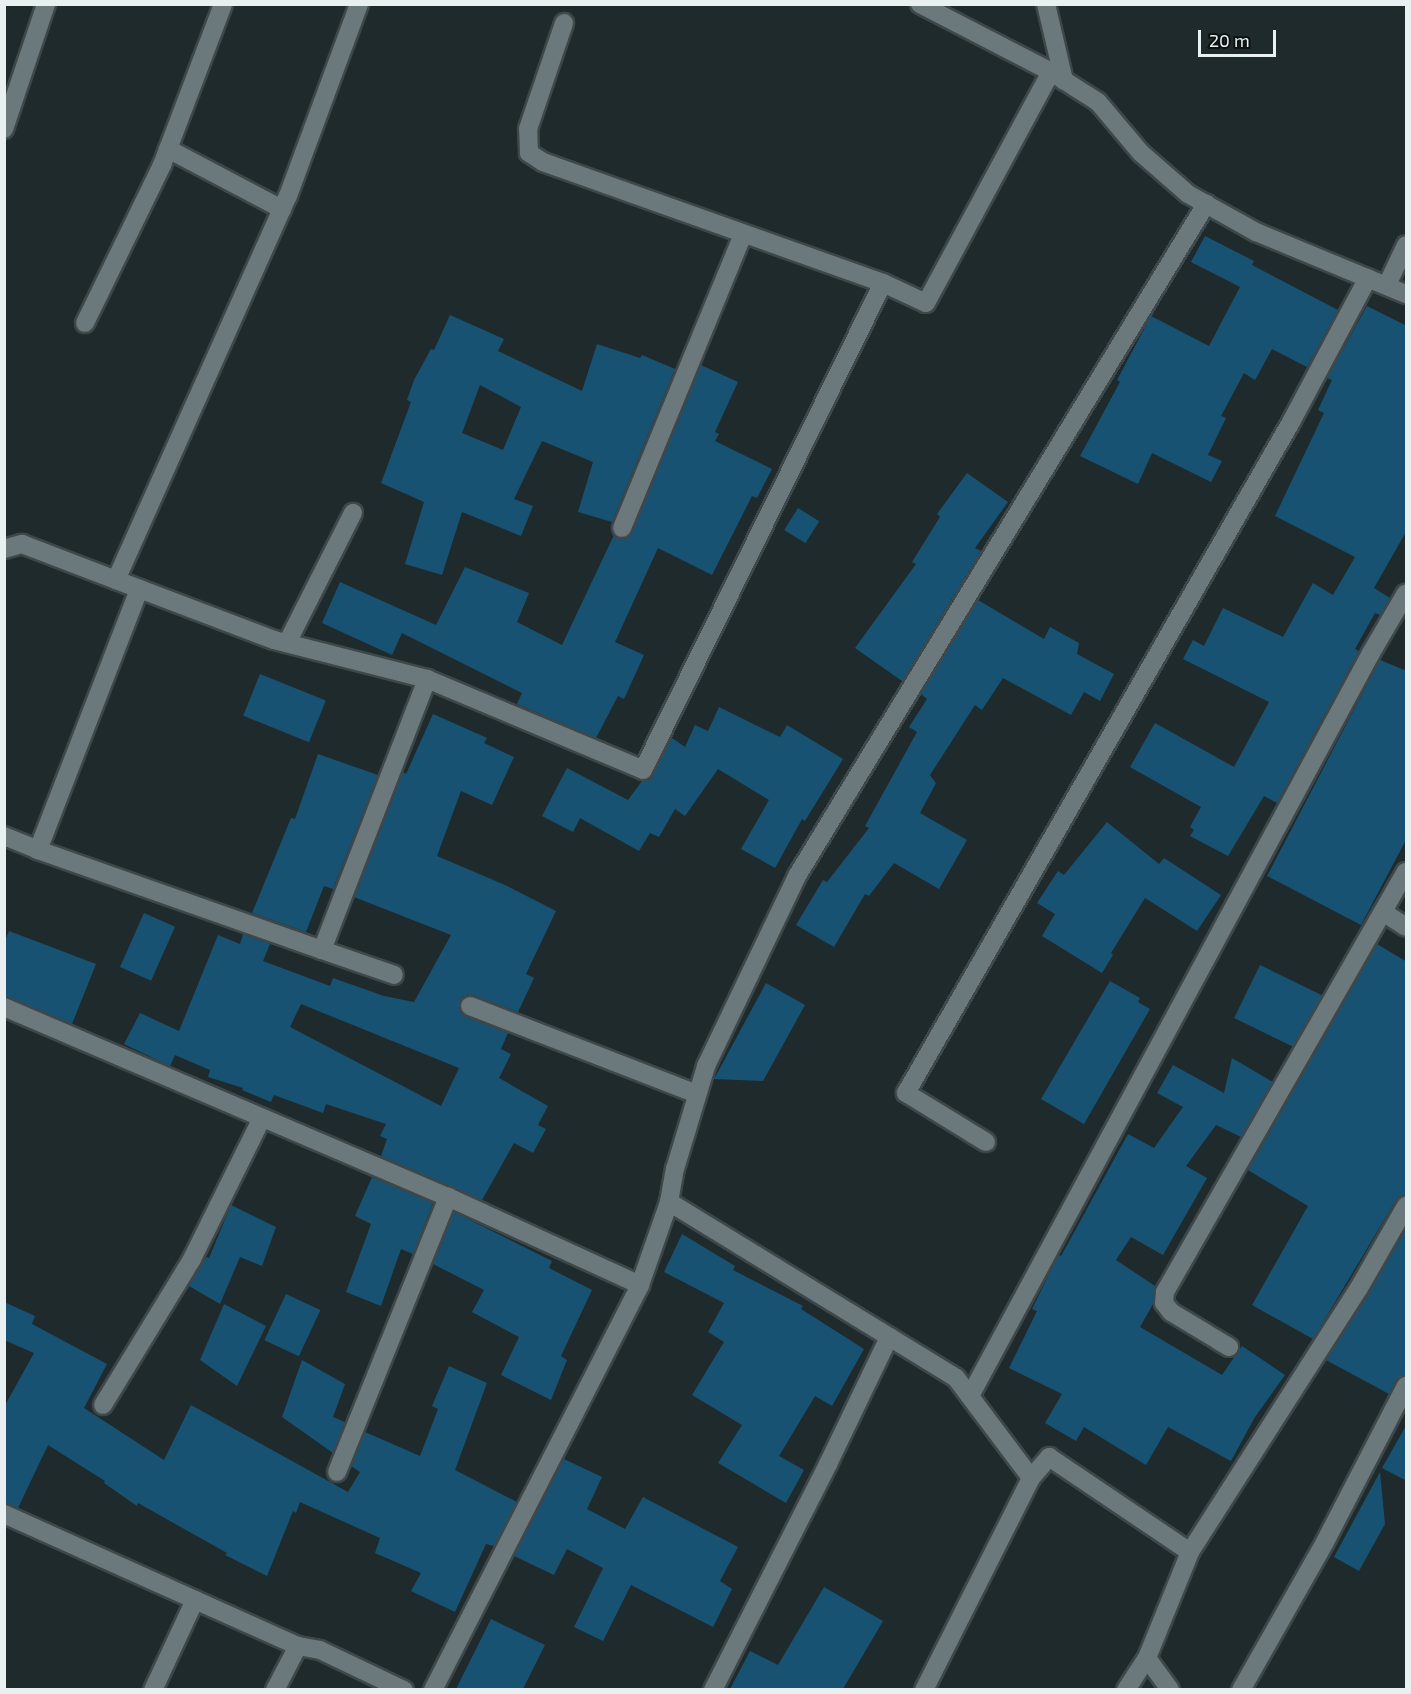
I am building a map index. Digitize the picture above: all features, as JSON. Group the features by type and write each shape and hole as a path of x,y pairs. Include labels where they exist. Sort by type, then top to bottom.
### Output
{"street":[{"path":"4,129 46,4"},
{"path":"85,323 168,149 224,4"},
{"path":"116,580 282,210 359,4"},
{"path":"920,4 1057,77 1098,102 1141,153 1188,194 1256,232 1407,294"},
{"path":"564,23 528,129 530,153 543,162 883,284 926,303 1057,77 1046,4"},
{"path":"168,149 282,210"},
{"path":"433,1689 640,1285 669,1202 675,1169 706,1066 797,876 1206,204"},
{"path":"622,528 743,234"},
{"path":"1387,285 1407,245"},
{"path":"986,1142 906,1093 1285,432 1368,278"},
{"path":"4,549 22,544 287,643 427,679 643,770 883,284"},
{"path":"287,643 353,513"},
{"path":"38,850 140,589"},
{"path":"970,1396 1365,663 1407,593"},
{"path":"322,950 427,679"},
{"path":"4,836 394,975"},
{"path":"1229,1347 1171,1312 1164,1303 1165,1292 1407,873"},
{"path":"1383,912 1407,927"},
{"path":"470,1006 697,1094"},
{"path":"4,1007 448,1197 640,1285"},
{"path":"103,1405 192,1259 262,1118"},
{"path":"336,1472 448,1197"},
{"path":"669,1202 956,1378 1031,1478"},
{"path":"1126,1689 1147,1658 1190,1552 1359,1288 1407,1206"},
{"path":"713,1689 828,1464 889,1337"},
{"path":"1241,1689 1325,1542 1407,1386"},
{"path":"924,1689 1031,1478 1049,1457 1190,1552"},
{"path":"4,1514 298,1646 320,1650 404,1689"},
{"path":"153,1689 195,1600"},
{"path":"275,1689 298,1646"},
{"path":"1147,1658 1170,1689"}],"building":[{"path":"1205,236 1254,261 1252,265 1338,310 1307,367 1272,349 1255,380 1244,373 1221,416 1226,418 1208,455 1222,461 1211,482 1152,453 1138,484 1080,456 1120,382 1117,380 1151,316 1209,346 1240,287 1191,262"},
{"path":"1367,306 1407,326 1407,530 1374,588 1390,598 1380,615 1375,613 1355,649 1359,651 1277,803 1264,796 1228,856 1190,836 1194,830 1190,827 1201,807 1130,767 1155,723 1234,767 1269,702 1183,659 1193,640 1204,646 1223,608 1283,637 1313,583 1333,595 1355,557 1275,516 1324,413 1318,410 1332,380 1327,378"},
{"path":"450,315 504,339 498,351 582,391 597,344 640,358 642,355 675,369 612,522 578,512 593,462 542,441 514,499 533,506 521,536 462,512 442,575 405,564 424,502 381,483 411,402 407,400 414,380 431,349 434,350","holes":["480,385 521,407 503,450 462,433"]},
{"path":"701,365 738,382 715,432 719,434 715,441 772,469 757,498 752,496 712,575 658,548 615,642 644,655 624,699 618,696 596,738 517,704 522,693 402,633 392,655 322,623 340,582 436,625 465,567 529,593 517,622 562,645 614,535 624,539 632,532"},
{"path":"967,473 1008,502 975,548 981,551 902,681 855,648 916,564 912,562 940,517 937,514"},
{"path":"798,508 819,521 805,543 784,530"},
{"path":"978,600 1044,639 1050,627 1079,643 1077,654 1114,674 1100,701 1084,692 1071,715 1003,678 982,710 975,705 930,775 936,783 920,813 967,840 939,889 894,863 869,896 865,894 834,947 796,925 823,880 827,882 869,828 865,826 917,732 909,727 927,699 921,694"},
{"path":"1380,660 1407,671 1407,838 1361,925 1267,876"},
{"path":"260,674 326,701 309,742 243,716"},
{"path":"719,707 780,737 787,725 843,759 805,821 802,819 775,868 741,849 769,800 718,769 685,816 675,809 659,837 650,833 639,851 580,818 573,832 542,816 567,768 628,800 642,781 653,775 672,738 685,747 695,725 708,731"},
{"path":"433,714 487,738 484,743 514,757 492,805 461,791 437,856 505,885 556,911 526,974 534,978 518,1012 473,995 463,997 459,1003 459,1008 465,1016 508,1033 501,1049 511,1054 499,1078 548,1106 538,1125 546,1129 533,1153 514,1143 482,1200 381,1156 387,1139 380,1136 386,1124 326,1104 323,1113 274,1095 271,1102 242,1090 243,1088 208,1077 210,1070 175,1055 170,1066 124,1044 140,1013 179,1031 218,935 240,944 243,934 270,944 263,961 330,986 333,978 384,996 414,1002 451,935 354,897 403,772 406,774","holes":["301,1004 459,1068 441,1106 290,1027"]},
{"path":"318,754 378,775 333,889 324,886 306,932 252,913 291,818 295,819"},
{"path":"1107,822 1159,864 1164,858 1221,895 1197,931 1145,898 1111,953 1113,955 1102,973 1042,936 1055,914 1037,903 1058,871 1064,875"},
{"path":"144,913 175,927 151,981 120,967"},
{"path":"9,931 96,964 72,1024 4,996 4,943"},
{"path":"1377,944 1407,962 1407,1195 1396,1200 1313,1339 1252,1305 1308,1206 1248,1170"},
{"path":"1260,965 1322,995 1296,1048 1234,1018"},
{"path":"1110,981 1140,998 1138,1002 1150,1009 1084,1124 1041,1099"},
{"path":"766,983 805,1005 763,1081 714,1079"},
{"path":"1232,1058 1273,1082 1241,1137 1216,1125 1186,1166 1207,1178 1163,1255 1131,1237 1116,1260 1155,1286 1153,1304 1140,1327 1222,1375 1242,1346 1285,1375 1255,1417 1231,1461 1168,1427 1146,1465 1084,1427 1076,1441 1045,1423 1062,1394 1009,1368 1037,1311 1032,1309 1054,1264 1059,1255 1061,1256 1128,1134 1154,1148 1183,1107 1157,1093 1173,1065 1224,1093"},
{"path":"372,1177 433,1203 413,1254 401,1249 381,1306 346,1292 371,1224 355,1216"},
{"path":"231,1205 276,1227 262,1266 240,1257 220,1304 189,1286 206,1257 209,1258"},
{"path":"454,1212 552,1261 549,1268 592,1290 561,1356 567,1360 551,1400 501,1375 519,1337 472,1312 484,1290 433,1264"},
{"path":"1407,1228 1407,1375 1396,1380 1389,1394 1326,1360"},
{"path":"682,1234 735,1266 733,1270 803,1306 801,1309 864,1349 832,1406 815,1396 779,1456 804,1470 786,1503 718,1463 742,1425 692,1395 724,1342 708,1332 724,1303 664,1272"},
{"path":"286,1294 320,1310 299,1356 264,1340"},
{"path":"4,1302 35,1316 32,1324 107,1364 84,1408 164,1460 191,1405 348,1492 360,1472 351,1466 365,1432 420,1456 438,1409 432,1406 449,1366 487,1383 455,1470 517,1502 494,1546 486,1544 455,1612 411,1591 421,1573 375,1553 380,1538 300,1502 296,1513 293,1511 267,1576 225,1555 227,1553 138,1503 137,1506 104,1483 105,1481 48,1445 18,1508 4,1503 4,1407 34,1353 4,1340"},
{"path":"224,1304 266,1326 237,1386 200,1360"},
{"path":"302,1360 345,1384 333,1417 345,1422 333,1453 282,1417"},
{"path":"1407,1424 1407,1481 1382,1468"},
{"path":"564,1459 602,1477 587,1509 625,1529 643,1497 738,1547 720,1581 732,1589 713,1627 631,1585 603,1641 574,1627 603,1568 567,1549 554,1575 514,1556"},
{"path":"1380,1472 1385,1524 1359,1571 1334,1557"},
{"path":"824,1587 883,1621 843,1689 730,1689 750,1651 778,1665"},
{"path":"491,1619 545,1645 523,1689 456,1689"}]}
